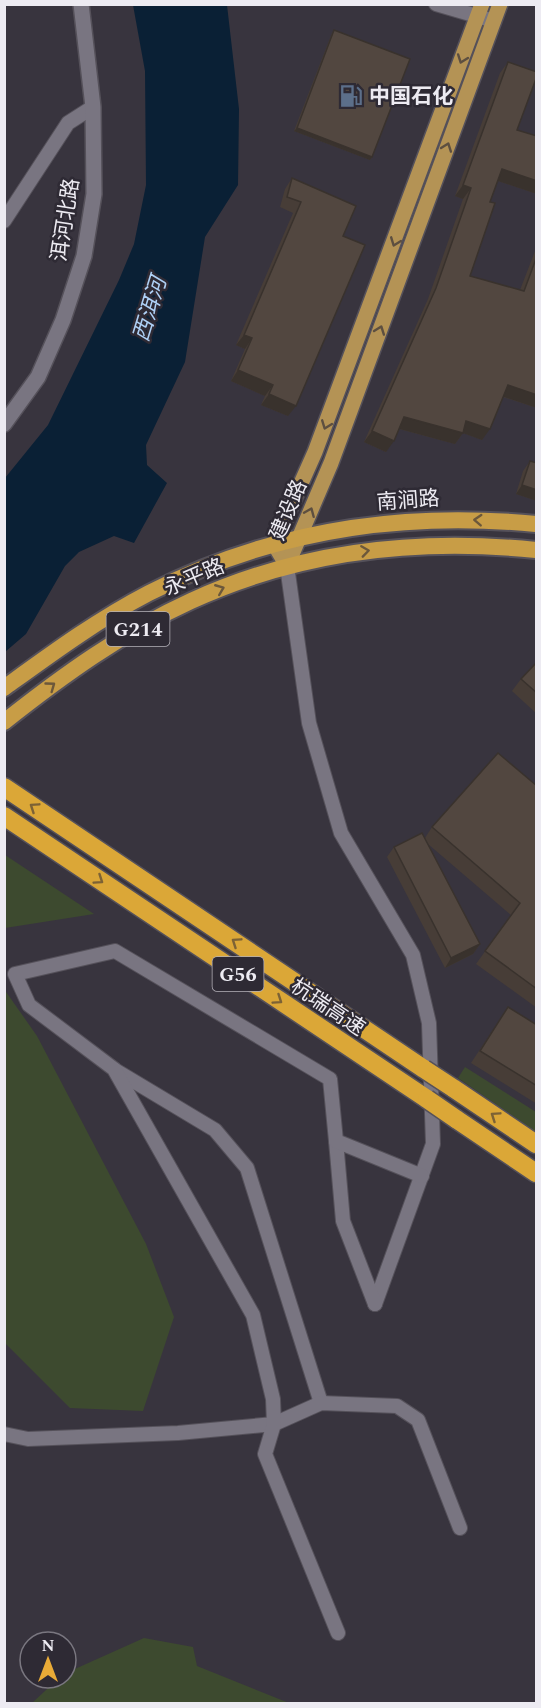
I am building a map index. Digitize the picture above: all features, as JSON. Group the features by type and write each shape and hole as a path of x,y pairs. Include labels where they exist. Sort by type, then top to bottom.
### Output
{"highway":[{"name":"南涧路","path":"286,541 356,526 420,520 466,519 537,525"},
{"name":"永平路","path":"4,688 69,641 147,594 214,564 286,541"},
{"name":"G214","path":"287,566 336,556 395,548 466,545 537,550"},
{"name":"永平路","path":"4,722 78,667 159,617 223,588 287,566"},
{"name":"杭瑞高速","path":"4,787 537,1144"},
{"name":"杭瑞高速","path":"4,816 537,1173"}],"main road":[{"name":"建设路","path":"287,566 286,541 331,463 500,4"},
{"name":"建设路","path":"287,566 286,541 315,452 480,11"}],"street":[{"name":"洱河北路","path":"4,424 38,377 63,320 84,256 94,194 93,107 81,4"},
{"path":"436,4 480,11 494,21"},
{"path":"4,221 68,123 93,107"},
{"path":"287,566 309,723 341,833 413,955 429,1023 433,1144 375,1304 343,1221 330,1079 115,951 15,974 29,1005 114,1069 215,1130 247,1168 321,1403"},
{"path":"114,1069 253,1315 273,1399 274,1424 265,1454 338,1633"},
{"path":"336,1141 422,1176"},
{"path":"4,1434 28,1439 178,1433 274,1424 321,1403 397,1406 418,1420 460,1528"}],"green space":[{"path":"5,855 94,914 5,928"},
{"path":"4,989 37,1036 146,1244 174,1317 143,1411 70,1408 5,1343"},
{"path":"465,1067 536,1112 536,1132 458,1078"},
{"path":"144,1638 193,1647 197,1666 289,1703 32,1703 46,1690 78,1690 78,1668"}],"water":[{"name":"西洱河","path":"133,5 227,5 239,109 238,185 205,237 185,362 146,445 147,465 167,483 134,543 114,536 79,552 65,566 26,634 5,652 5,478 48,425 119,280 134,244 146,185 145,71"}],"building":[{"name":"中国石化","path":"334,30 410,59 372,157 297,128"},
{"path":"508,62 537,72 517,130 537,136 537,181 502,169 490,202 495,203 470,276 524,291 537,256 537,395 508,385 490,429 466,421 463,433 404,417 394,441 372,431 436,288 471,188 463,185"},
{"path":"292,178 356,206 343,236 365,245 296,406 269,394 273,385 238,370 252,338 244,335 301,202 287,197"},
{"path":"530,461 537,463 537,490 522,485"},
{"path":"537,662 537,693 521,679"},
{"path":"498,753 537,786 537,989 485,951 520,903 432,827"},
{"path":"422,833 480,944 451,958 394,847"},
{"path":"508,1007 537,1025 537,1086 480,1051"}],"place":[{"name":"中国石化","path":"351,96"}]}
